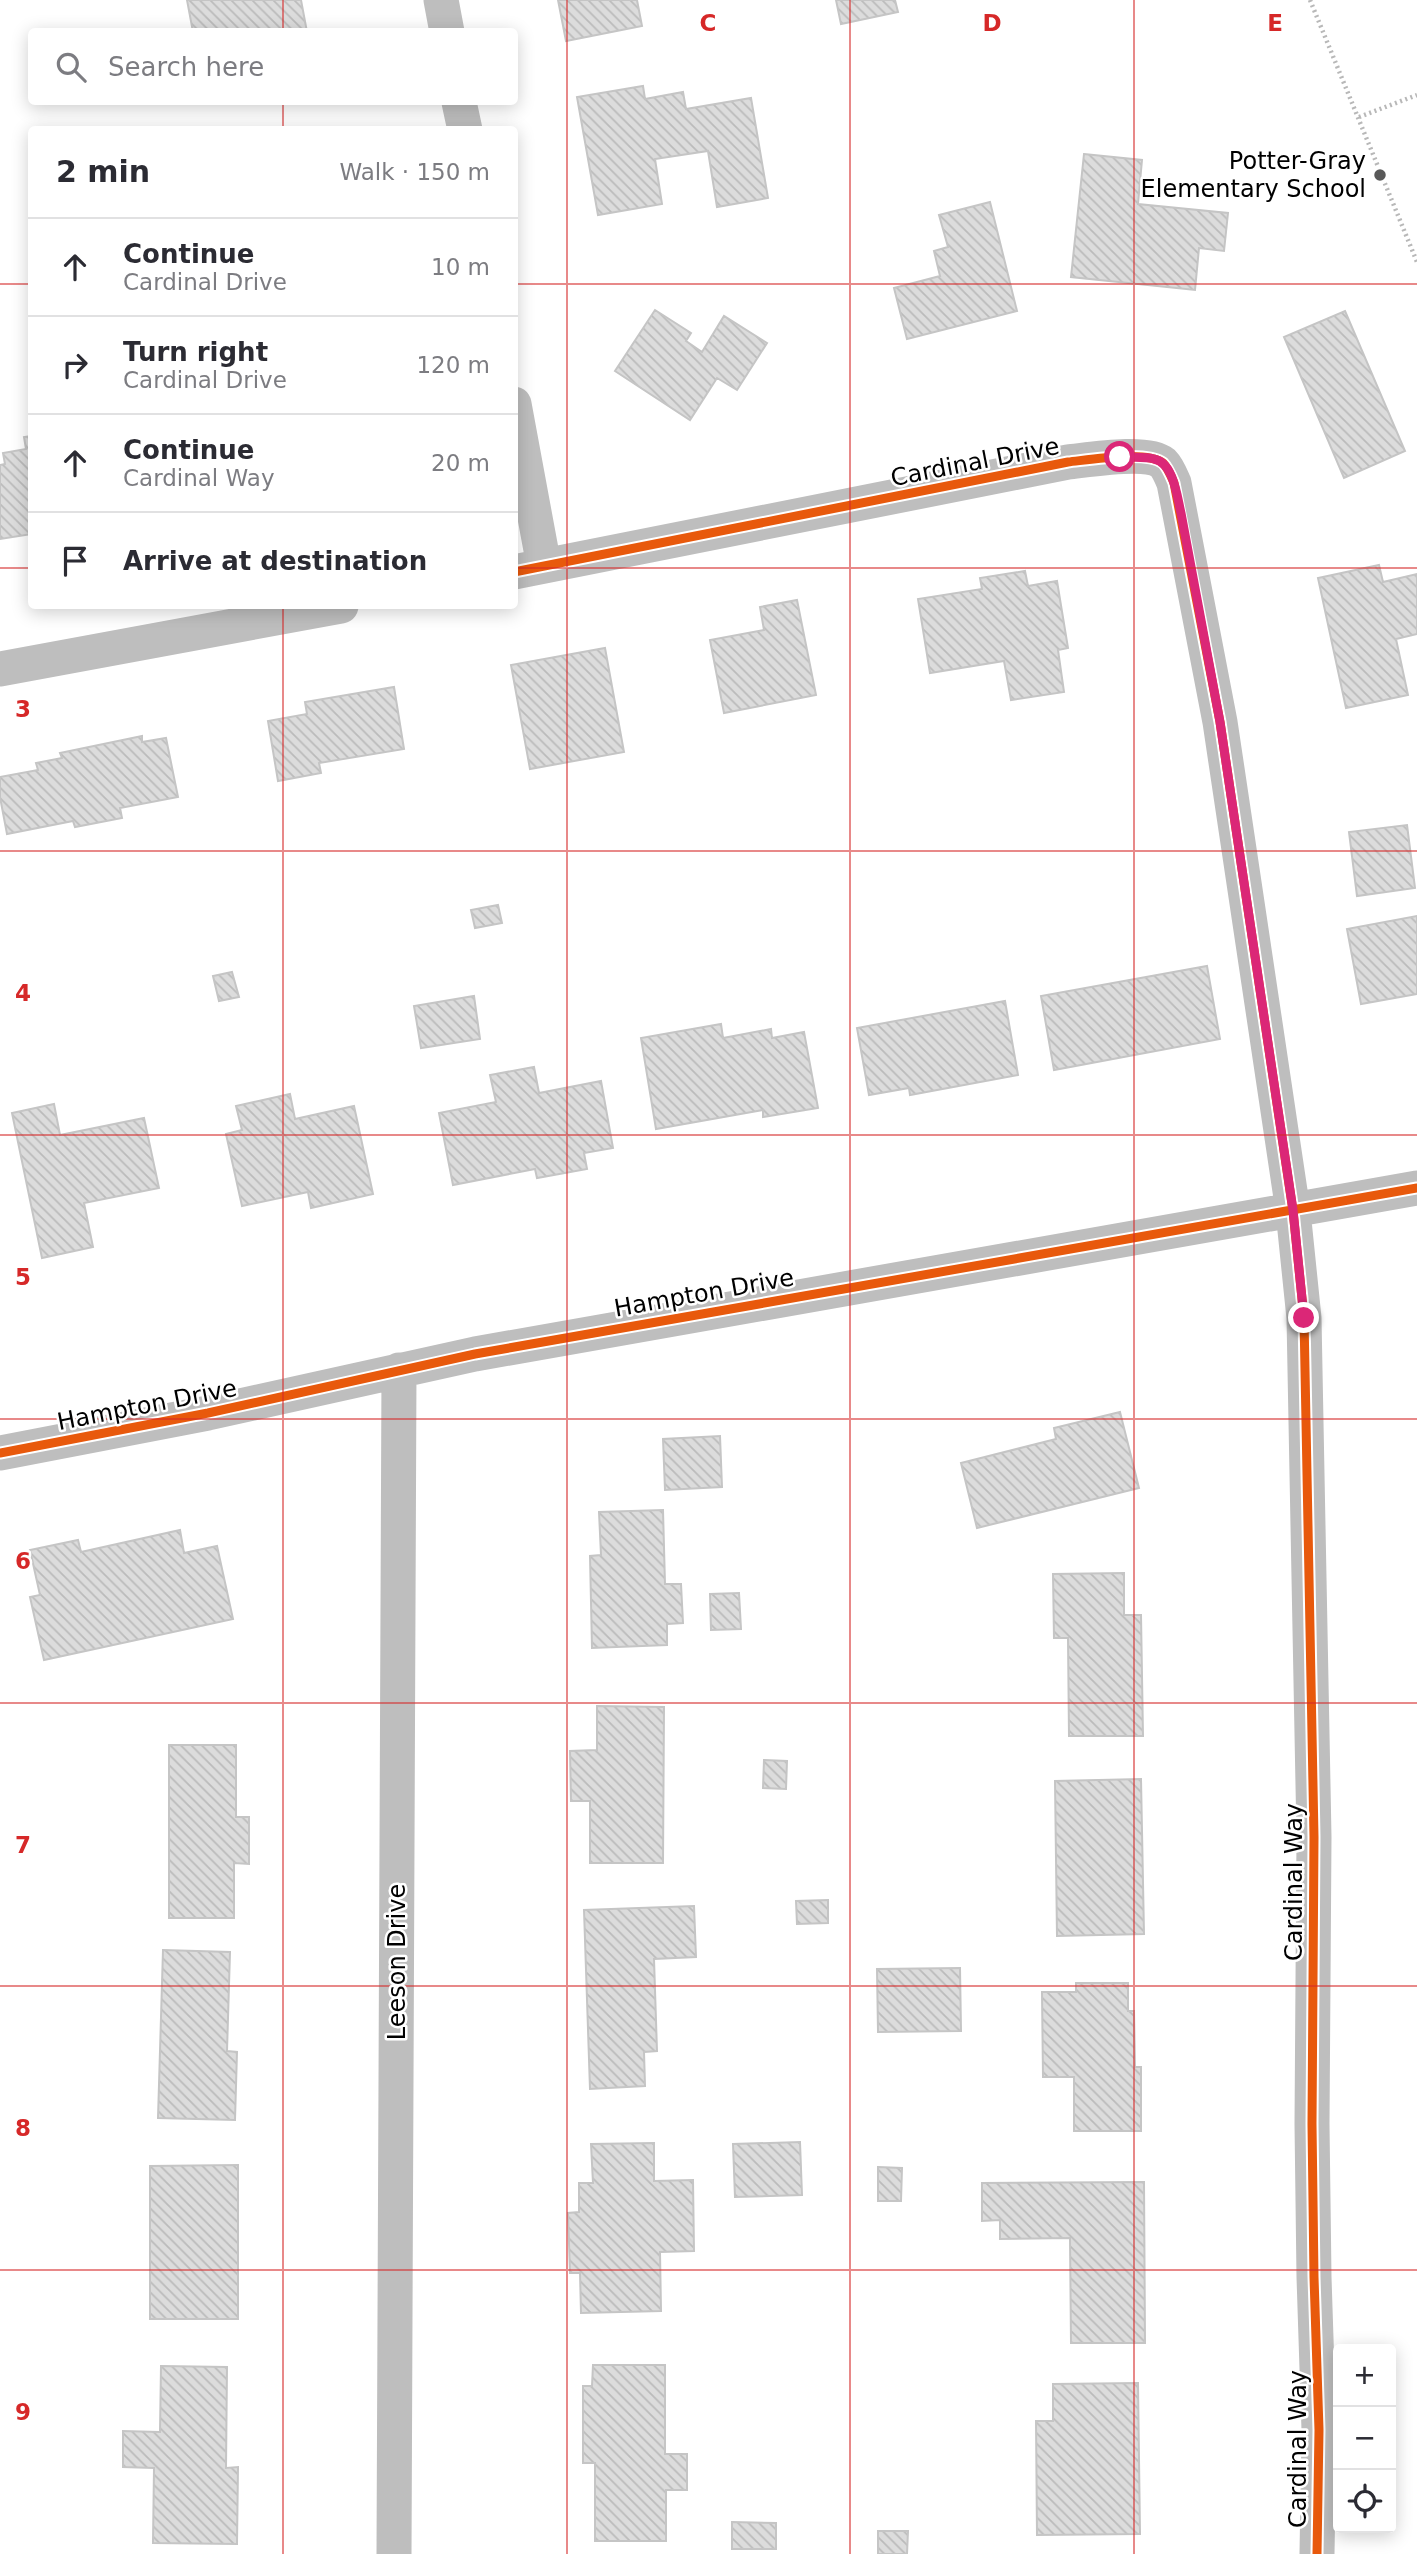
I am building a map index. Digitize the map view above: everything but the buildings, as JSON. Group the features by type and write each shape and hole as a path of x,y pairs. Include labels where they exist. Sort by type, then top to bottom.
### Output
{"street":[{"path":"441,0 446,28"},
{"path":"461,105 464,126"},
{"path":"518,448 529,569"},
{"name":"Cardinal Drive","path":"529,569 1068,462 1120,457 1153,458 1161,461 1174,483 1181,513 1220,722 1293,1210"},
{"path":"0,669 325,609"},
{"name":"Hampton Drive","path":"0,1453 208,1413 475,1354 1417,1188"},
{"name":"Cardinal Way","path":"1293,1210 1304,1318 1314,1837 1312,2138 1319,2430 1317,2554"},
{"name":"Leeson Drive","path":"394,2554 399,1370"}],"path":[{"path":"1310,0 1417,262"},
{"path":"1359,117 1417,95"}],"cycle path":[{"path":"518,571 1068,462 1131,456 1155,459 1165,465 1174,483 1220,722 1293,1211 1304,1318 1314,1837 1312,2124 1319,2430 1317,2554"},
{"path":"0,1453 208,1413 475,1354 1417,1188"}],"place":[{"name":"Potter-Gray Elementary School","path":"1380,175"}],"route":[{"path":"1120,457 1153,458 1161,461 1174,483 1181,513 1220,722 1293,1210 1304,1318"}]}
